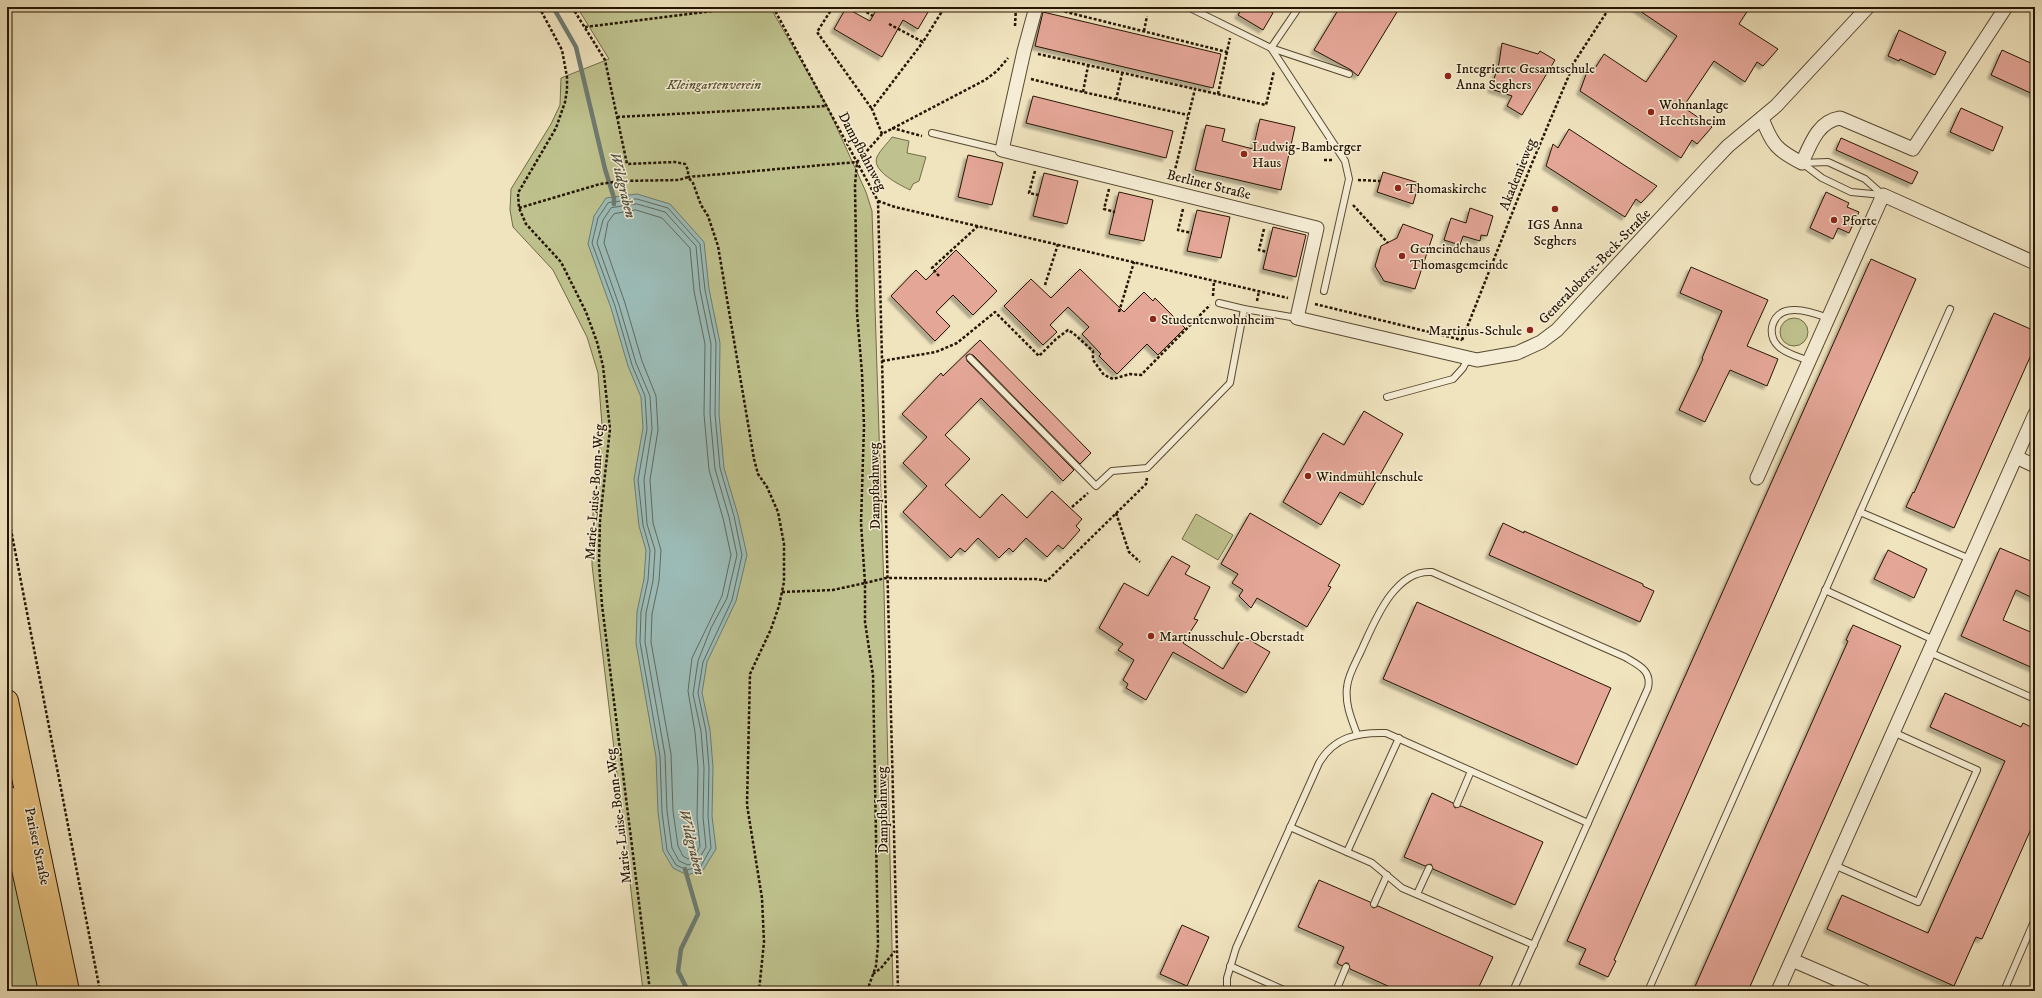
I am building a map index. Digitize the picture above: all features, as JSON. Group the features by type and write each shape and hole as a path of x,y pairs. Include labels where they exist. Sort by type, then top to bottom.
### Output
{"highway":[{"name":"Pariser Straße","path":"7,701 68,991"},
{"name":"Pariser Straße","path":"7,797 50,991"}],"street":[{"path":"1002,150 1024,51 1036,7"},
{"name":"Generaloberst-Beck-Straße","path":"1297,318 1468,358 1490,358 1517,353 1541,342 1557,330 1728,146 1762,118 1797,85 1868,7"},
{"path":"1762,118 1774,145 1786,155 1802,163 1814,137 1832,119 1840,118 1851,122 1913,149 2006,7"},
{"name":"Berliner Straße","path":"1002,150 1111,178 1170,190 1267,214 1317,228 1297,318"},
{"path":"1757,478 1883,195 2035,263"},
{"path":"1778,991 2035,414"},
{"path":"2016,457 2035,466"},
{"path":"1792,960 1864,991"}],"lane":[{"path":"1188,7 1271,48 1349,74"},
{"path":"1271,48 1299,7"},
{"path":"1271,48 1345,161 1349,179 1324,291"},
{"name":"Berliner Straße","path":"932,133 1002,150"},
{"path":"1802,163 1828,162 1865,179 1883,195"},
{"path":"1802,163 1822,178 1851,192 1883,195"},
{"path":"1215,303 1297,318"},
{"path":"970,358 1096,486 1112,471 1147,468 1230,383 1244,309"},
{"path":"1648,991 1950,309"},
{"path":"1809,361 1780,348 1774,341 1772,335 1774,320 1779,314 1787,310 1800,310 1828,318"},
{"path":"1387,397 1453,379 1463,368 1468,358"},
{"path":"1860,512 1970,559"},
{"path":"1357,734 1348,708 1347,685 1377,616 1405,580 1423,571 1432,572 1625,658 1642,667 1648,673 1650,680 1648,688 1513,991"},
{"path":"1825,590 2035,699"},
{"path":"1834,866 1918,902 1977,770 1893,732"},
{"path":"1227,991 1227,978 1230,966 1290,827 1325,754 1340,741 1357,734 1386,733 1588,823"},
{"path":"1347,852 1399,738"},
{"path":"1457,804 1471,771"},
{"path":"1290,827 1372,863 1402,888 1534,945"},
{"path":"1417,894 1429,868"},
{"path":"1374,904 1387,875"},
{"path":"2004,991 2035,919"},
{"path":"1230,966 1286,991"},
{"path":"1336,991 1346,967"}],"path":[{"path":"539,7 562,50 567,84 566,102 556,128 518,193 519,208 600,184 620,181 680,180 688,177 857,162"},
{"path":"572,7 604,60 627,164 675,162 686,164 688,177 693,183 701,205 708,216 718,246 754,459 758,474 778,512 784,544 784,582 770,629 750,674 747,805 762,898 764,942 759,991"},
{"path":"585,27 745,7"},
{"name":"Dampfbahnweg","path":"773,7 878,201 895,951 898,991"},
{"path":"832,7 817,32 872,108 882,134"},
{"path":"858,7 873,16"},
{"path":"872,108 923,42 941,13 941,7"},
{"path":"1014,30 1016,7"},
{"path":"1045,7 1227,52"},
{"path":"1144,31 1149,7"},
{"path":"1584,7 1592,11 1594,7"},
{"name":"Akademieweg","path":"1456,355 1530,168 1575,61 1610,7"},
{"path":"889,24 923,42"},
{"path":"1218,94 1232,29"},
{"path":"1024,51 1266,105 1277,58"},
{"path":"867,991 876,966 878,945 873,675 865,622 865,583 861,523 864,426 862,373 857,313 855,185 857,162 882,134 985,80 997,72 1008,59 1010,54"},
{"path":"1083,92 1088,66"},
{"path":"1116,100 1122,74"},
{"path":"1019,76 1116,100 1188,115"},
{"path":"1170,190 1195,89"},
{"path":"617,117 827,106"},
{"path":"892,128 927,138"},
{"path":"1037,160 1029,193 1038,195"},
{"path":"1111,178 1104,209 1115,212"},
{"path":"1349,179 1380,181"},
{"path":"1186,195 1178,230 1192,233"},
{"path":"1345,196 1388,243"},
{"path":"878,201 1462,340"},
{"name":"Marie-Luise-Bonn-Weg","path":"519,208 526,224 561,262 586,312 597,342 603,366 610,429 600,520 600,578 650,991"},
{"path":"1267,214 1259,250 1267,252"},
{"path":"938,276 932,268 978,226"},
{"path":"1045,284 1058,244"},
{"path":"1119,312 1134,262"},
{"path":"882,362 936,352 957,343 995,312 1039,356 1056,338 1068,330 1073,332 1093,352 1093,360 1104,375 1112,379 1130,374 1141,375 1215,303 1214,281"},
{"path":"782,592 833,590 886,578 1036,579 1047,581 1146,484 1147,468"},
{"path":"1072,507 1096,486"},
{"path":"7,509 100,991"},
{"path":"1116,513 1129,552 1140,562"},
{"path":"872,974 881,968 895,951"}],"green space":[{"name":"Kleingartenverein","path":"577,7 770,7 827,106 866,192 872,211 884,591 893,991 643,991 592,565 593,514 602,425 598,373 587,337 553,270 513,227 510,210 511,189 551,124 560,105 561,78 609,59"},
{"path":"892,137 909,141 907,153 926,157 919,181 913,184 910,190 888,177 878,167 876,162 878,154"},
{"path":"1794,318 1804,322 1808,332 1804,342 1794,346 1784,342 1780,332 1784,322"},
{"path":"1196,514 1233,535 1218,560 1182,539"},
{"path":"7,834 39,991 7,991"}],"water":[{"path":"637,194 670,204 704,242 709,289 720,343 719,414 724,468 738,515 747,555 736,601 707,662 702,693 710,730 713,767 712,816 716,849 703,870 687,875 673,868 663,851 658,812 656,757 636,643 637,612 644,579 646,550 639,526 634,479 643,428 641,397 628,366 611,308 588,244 594,216 606,198"}],"building":[{"path":"878,7 931,7 918,29 903,20 882,57 834,29 846,8 870,21"},
{"path":"1243,7 1263,7 1273,13 1263,30 1238,15"},
{"path":"1340,7 1400,7 1358,76 1351,70 1314,50"},
{"path":"1634,7 1750,7 1739,24 1778,49 1763,66 1757,62 1745,82 1714,61 1683,107 1712,127 1697,144 1692,140 1681,158 1580,91 1588,69 1592,73 1604,54 1646,82 1677,36"},
{"path":"1043,12 1221,54 1213,88 1035,46"},
{"path":"1899,30 1946,52 1935,75 1900,59 1899,61 1888,56"},
{"path":"1502,43 1538,54 1540,51 1555,60 1522,115 1507,106 1512,96 1491,89 1499,63"},
{"path":"2002,50 2035,65 2035,95 1991,75"},
{"path":"1033,96 1173,131 1166,158 1026,123"},
{"path":"1961,108 2003,127 1993,151 1950,132"},
{"name":"Ludwig-Bamberger Haus","path":"1260,119 1295,127 1281,190 1195,170 1206,125 1225,129 1222,141 1253,149"},
{"path":"1569,129 1657,186 1641,203 1636,199 1625,217 1546,166 1553,144 1558,148"},
{"path":"1841,138 1918,172 1912,184 1836,150"},
{"path":"968,155 1003,163 992,205 958,197"},
{"name":"Thomaskirche","path":"1383,172 1419,183 1413,204 1377,192"},
{"path":"1044,173 1078,181 1067,224 1033,216"},
{"path":"1119,192 1153,200 1144,241 1109,234"},
{"name":"Pforte","path":"1826,192 1849,203 1847,207 1859,212 1849,233 1838,228 1833,239 1810,228"},
{"path":"1470,208 1493,216 1487,236 1481,235 1480,241 1463,236 1460,245 1444,240 1451,218 1466,223"},
{"path":"1197,210 1230,217 1221,258 1187,251"},
{"name":"Gemeindehaus Thomasgemeinde","path":"1403,224 1433,235 1415,289 1384,281 1375,266 1381,246 1397,238"},
{"path":"1273,227 1306,235 1296,277 1263,269"},
{"path":"956,250 997,291 973,315 953,295 936,312 950,326 935,341 891,296 916,270 926,280"},
{"path":"1871,259 1916,279 1614,960 1616,961 1608,977 1579,964 1586,949 1567,941"},
{"path":"1691,267 1768,300 1747,346 1778,359 1767,386 1730,370 1705,422 1679,410 1703,359 1702,358 1722,311 1680,293"},
{"name":"Studentenwohnheim","path":"1080,269 1124,312 1144,292 1153,301 1155,298 1185,328 1158,355 1147,344 1117,374 1099,356 1101,354 1082,334 1089,327 1068,307 1050,325 1057,332 1043,345 1004,306 1031,279 1051,298"},
{"path":"1994,313 2035,331 2035,346 1954,528 1906,507 1913,492 1914,493"},
{"path":"980,340 1091,453 1080,464 973,355 969,354 966,356 967,361 1074,470 1063,481 981,398 945,435 970,459 945,485 980,518 1002,494 1027,518 1052,491 1082,519 1076,526 1080,530 1063,549 1058,545 1047,557 1026,538 1013,552 1009,548 999,558 978,538 965,552 960,548 951,558 903,512 927,486 903,463 927,437 902,414 941,373 943,376"},
{"path":"1364,411 1403,434 1363,505 1340,492 1321,525 1283,502 1323,433 1344,445"},
{"path":"1250,513 1340,565 1328,586 1331,587 1307,627 1257,598 1251,608 1239,596 1243,590 1232,583 1238,574 1221,564"},
{"path":"1503,523 1643,584 1643,586 1654,591 1640,622 1489,555"},
{"path":"2000,548 2035,563 2035,599 2016,590 2003,620 2035,634 2035,669 1961,636"},
{"path":"1888,550 1927,569 1914,598 1874,579"},
{"path":"1172,556 1190,566 1185,574 1210,587 1194,619 1198,620 1183,643 1223,669 1243,636 1270,652 1246,693 1173,652 1146,700 1126,688 1128,684 1123,680 1134,660 1118,650 1123,644 1099,628 1124,583 1148,596"},
{"path":"1417,602 1611,688 1577,765 1383,679"},
{"path":"1853,625 1901,646 1748,991 1693,991 1848,641 1846,640"},
{"path":"1945,693 2021,727 2023,723 2035,729 2035,820 1982,939 1976,937 1954,986 1827,929 1842,895 1928,933 2005,761 1930,727"},
{"path":"1432,793 1453,803 1455,808 1461,806 1543,842 1515,905 1433,869 1431,864 1425,866 1404,857"},
{"path":"1319,880 1370,902 1373,908 1378,906 1493,957 1477,991 1399,991 1350,969 1348,963 1345,963 1342,966 1337,963 1344,947 1298,927"},
{"path":"1182,925 1209,937 1187,986 1160,974"}],"waterway":[{"name":"Wildgraben","path":"553,7 576,47 605,169 614,198 614,204"},
{"name":"Wildgraben","path":"685,869 698,914 681,949 678,971 688,991"}],"place":[{"name":"Integrierte Gesamtschule Anna Seghers","path":"1448,76"},
{"name":"Wohnanlage Hechtsheim","path":"1651,112"},
{"name":"Ludwig-Bamberger Haus","path":"1244,154"},
{"name":"Thomaskirche","path":"1398,188"},
{"name":"IGS Anna Seghers","path":"1555,209"},
{"name":"Pforte","path":"1834,220"},
{"name":"Gemeindehaus Thomasgemeinde","path":"1402,256"},
{"name":"Studentenwohnheim","path":"1153,319"},
{"name":"Martinus-Schule","path":"1530,330"},
{"name":"Windmühlenschule","path":"1308,476"},
{"name":"Martinusschule-Oberstadt","path":"1151,636"}]}
